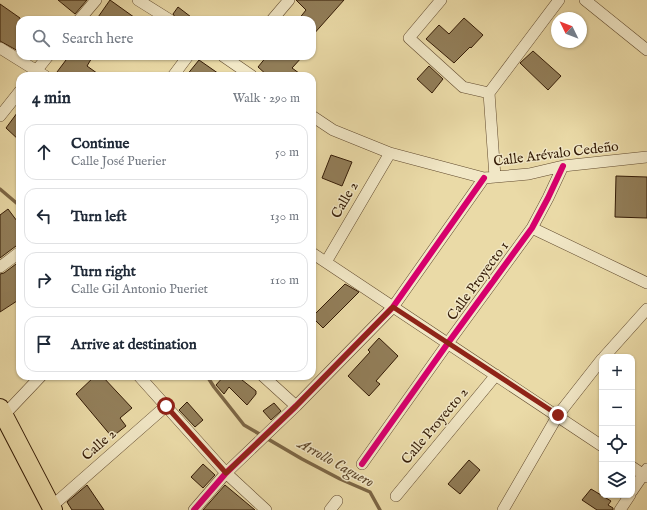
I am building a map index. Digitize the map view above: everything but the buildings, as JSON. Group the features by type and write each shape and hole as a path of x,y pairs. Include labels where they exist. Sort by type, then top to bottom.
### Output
{"main road":[{"path":"2,411 52,508"}],"street":[{"path":"82,16 96,0"},
{"path":"138,0 164,16"},
{"path":"275,16 289,0"},
{"path":"441,0 409,38 463,87 489,93"},
{"path":"194,510 226,473 296,406 393,307 490,177 489,93 559,0"},
{"path":"586,0 647,50"},
{"path":"0,48 16,59"},
{"path":"18,60 35,72"},
{"path":"39,72 46,60"},
{"path":"175,72 185,60"},
{"path":"238,60 248,72"},
{"path":"0,116 16,96"},
{"name":"Calle Arévalo Cedeño","path":"316,119 333,130 390,153 490,177 529,174 563,166 620,161 644,157"},
{"path":"644,157 647,147"},
{"name":"Calle 2","path":"326,262 390,153"},
{"name":"Calle Proyecto 1","path":"362,464 532,228 563,166"},
{"path":"532,228 647,284"},
{"path":"0,267 16,255"},
{"path":"316,256 558,415 599,444"},
{"path":"607,354 647,309"},
{"path":"503,510 558,415 599,363"},
{"name":"Calle Proyecto 2","path":"396,496 496,375"},
{"path":"2,411 37,380"},
{"path":"143,380 226,473 266,510"},
{"path":"267,380 296,406"},
{"name":"Calle 2","path":"52,508 166,406"},
{"path":"635,468 646,473 635,487"},
{"path":"620,510 628,498"}],"waterway":[{"name":"Arrollo Caguero","path":"0,189 16,203"},
{"name":"Arrollo Caguero","path":"210,380 244,425 302,459 340,479 370,492 380,510"}],"cycle path":[{"path":"362,464 532,228 563,166"},
{"path":"194,510 226,473 296,406 393,307 484,178"}],"route":[{"path":"166,406 226,473 296,406 393,307 558,415"}]}
